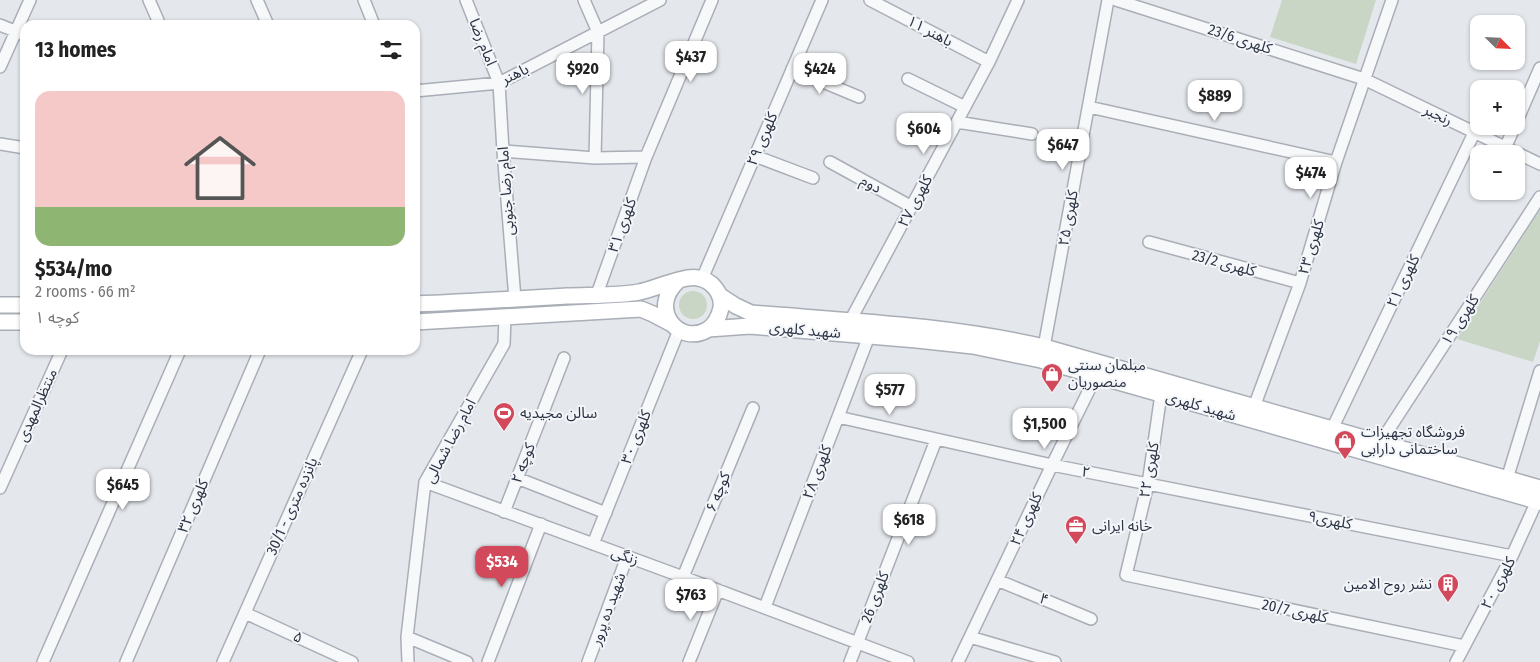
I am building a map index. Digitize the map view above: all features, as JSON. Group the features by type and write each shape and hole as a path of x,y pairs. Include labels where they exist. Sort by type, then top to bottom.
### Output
{"main road":[{"path":"420,304 640,292 697,277 707,280 714,286 721,304 720,314 715,323 699,333 689,333 640,309 420,322"},
{"path":"676,327 667,316 665,306 666,296 678,281"},
{"name":"شهید کلهری","path":"719,295 751,313 918,326 975,333 1044,347 1507,479 1539,497"},
{"path":"0,305 20,305"},
{"path":"0,322 20,322"},
{"name":"شهید کلهری","path":"708,329 750,326 973,346 1041,360 1539,497"}],"street":[{"path":"24,20 30,0"},
{"path":"149,0 158,20"},
{"path":"257,0 266,20"},
{"path":"364,0 372,20"},
{"name":"امام رضا","path":"466,0 499,83"},
{"path":"584,0 598,32 595,158"},
{"name":"باهنر","path":"420,91 499,83 660,0"},
{"name":"کلهری ۳۱","path":"597,294 646,156 712,0"},
{"name":"کلهری ۲۹","path":"702,279 822,0"},
{"name":"باهنر ۱۱","path":"870,0 989,62"},
{"name":"کلهری ۲۷","path":"850,321 965,108 1018,0"},
{"name":"کلهری ۲۵","path":"1044,347 1108,0"},
{"name":"کلهری 23/6","path":"1116,0 1141,4 1364,78"},
{"name":"کلهری ۲۳","path":"1254,407 1300,283 1336,162 1392,0"},
{"path":"0,25 20,33 0,67"},
{"path":"1525,102 1540,68"},
{"path":"792,69 859,98"},
{"name":"رنجبر","path":"1364,78 1470,131"},
{"path":"908,79 965,108"},
{"name":"امام رضا جنوبی","path":"499,83 515,299"},
{"path":"1089,108 1336,162"},
{"path":"957,122 1032,134"},
{"name":"کلهری ۲۱","path":"1332,429 1473,135"},
{"name":"رنجبر","path":"1478,135 1499,145"},
{"path":"0,144 20,147"},
{"path":"503,151 595,158 646,156"},
{"path":"755,156 813,178"},
{"name":"رنجبر","path":"1525,157 1540,164"},
{"name":"دوم","path":"830,162 912,207"},
{"name":"کلهری ۱۹","path":"1380,443 1540,197"},
{"name":"کلهری 23/2","path":"1149,242 1300,283"},
{"name":"امام رضا شمالی","path":"408,662 408,637 425,482 504,344 505,317"},
{"name":"کلهری ۳۰","path":"593,544 676,327"},
{"name":"کلهری ۲۸","path":"765,607 869,336"},
{"name":"منتظرالمهدی","path":"0,488 60,355"},
{"path":"43,662 178,355"},
{"name":"کلهری ۳۲","path":"126,662 258,355"},
{"name":"30/1 - پانزده متری","path":"223,662 360,355"},
{"name":"۲ کوچه","path":"504,512 564,358"},
{"path":"1507,479 1540,371"},
{"name":"کلهری ۲۴","path":"958,662 1096,376"},
{"name":"کلهری ۲۲","path":"1126,575 1148,484 1161,394"},
{"name":"۶ کوچه","path":"683,577 753,408"},
{"name":"۲","path":"838,417 936,440 1148,484"},
{"name":"کلهری 26","path":"850,662 936,440"},
{"path":"518,478 606,513"},
{"name":"زنگی","path":"425,482 765,607 908,662"},
{"name":"کلهری۹","path":"1148,484 1512,556"},
{"name":"کلهری ۲۰","path":"1456,662 1512,556 1539,497"},
{"path":"488,662 540,524"},
{"name":"شهید ده پرور","path":"588,662 627,557"},
{"name":"کلهری 20/7","path":"1126,575 1464,646"},
{"name":"۴","path":"998,580 1091,619"},
{"path":"689,662 718,590"},
{"name":"۵","path":"245,613 352,662"},
{"path":"408,637 467,662"},
{"path":"970,637 1055,662"}],"green space":[{"path":"1282,0 1376,0 1356,64 1270,37"},
{"path":"1540,210 1540,341 1533,362 1457,339"},
{"path":"693,291 703,295 707,305 703,315 693,319 683,315 679,305 683,295"}],"place":[{"name":"مبلمان سنتی منصوریان","path":"1052,393"},
{"name":"سالن مجیدیه","path":"504,432"},
{"name":"فروشگاه تجهیزات ساختمانی دارابی","path":"1345,460"},
{"name":"خانه ایرانی","path":"1076,545"},
{"name":"نشر روح الامین","path":"1448,603"}]}
